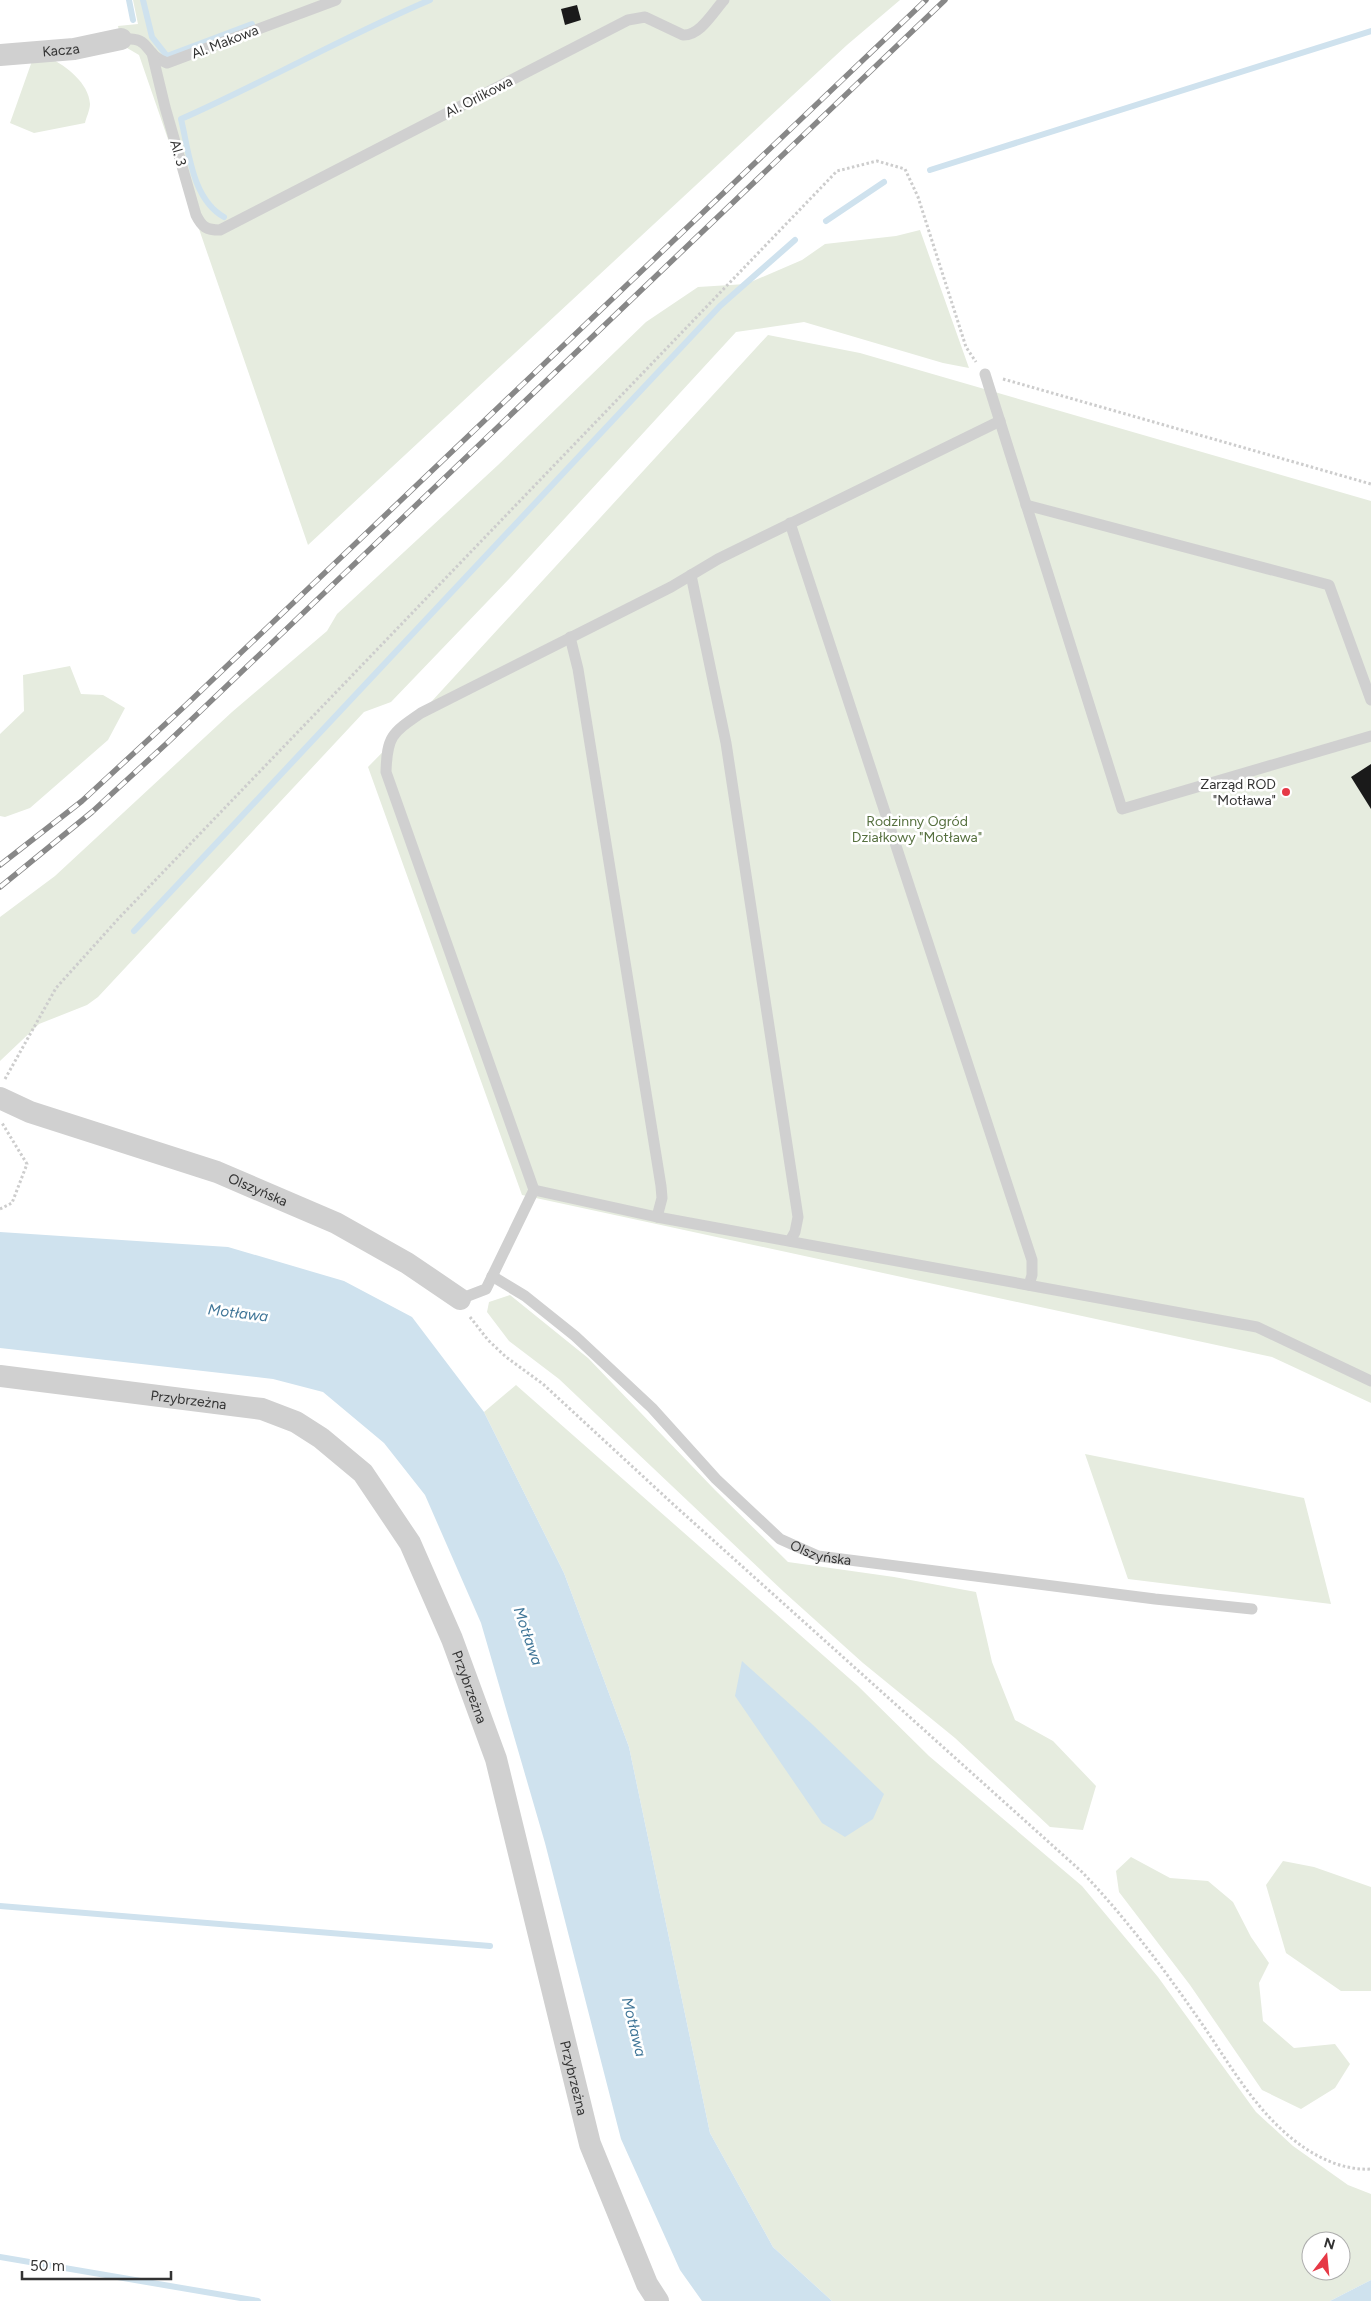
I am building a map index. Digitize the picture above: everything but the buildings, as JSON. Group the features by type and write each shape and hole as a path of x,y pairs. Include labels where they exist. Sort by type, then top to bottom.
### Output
{"street":[{"name":"Kacza","path":"0,55 74,49 121,39"},
{"name":"Olszyńska","path":"2,1089 30,1112 217,1172 336,1223 407,1263 460,1299"},
{"name":"Przybrzeżna","path":"0,1376 262,1409 296,1422 321,1438 363,1473 410,1543 452,1639 496,1759 590,2144 650,2295"}],"lane":[{"name":"Al. Makowa","path":"121,39 135,38 141,40 157,59 167,63 175,62 336,0"},
{"name":"Al. Orlikowa","path":"227,227 628,20 645,17 683,35 689,35 697,30 724,0"},
{"name":"Al. 3","path":"152,53 165,107 196,215 202,226 207,230 220,230 227,227"},
{"path":"985,374 1122,809 1371,736"},
{"path":"460,1299 486,1289 533,1194 386,772 386,749 395,732 421,713 570,638 718,559 1000,421"},
{"path":"1026,505 1330,585 1371,700"},
{"path":"790,523 1032,1260 1032,1275 1029,1285"},
{"path":"691,575 726,743 797,1208 798,1226 790,1241"},
{"path":"570,638 579,678 661,1186 662,1198 657,1217"},
{"path":"533,1194 1257,1327 1371,1381"},
{"name":"Olszyńska","path":"492,1276 525,1296 575,1336 652,1408 716,1479 780,1539 818,1556 1155,1599 1252,1609"}],"path":[{"path":"2,1089 56,988 106,932 837,171 877,161 904,169 918,197 966,347 985,374 1371,484"},
{"path":"0,1120 27,1164 12,1203 0,1210"},
{"path":"460,1299 469,1316 488,1340 506,1357 543,1384 579,1416 674,1506 1082,1872 1112,1903 1151,1953 1255,2100 1279,2128 1321,2158 1343,2166 1371,2169"}],"green space":[{"path":"133,0 900,0 847,45 308,545 139,55 122,45 118,26 138,24"},
{"path":"50,58 76,76 81,82 89,96 89,109 85,123 34,133 10,123 32,61"},
{"path":"920,230 969,368 943,363 804,322 736,332 510,578 391,702 364,712 98,997 87,1005 39,1024 0,1061 0,917 55,876 232,712 327,631 337,614 498,465 646,322 698,287 746,284 802,260 825,244 896,236"},
{"name":"Rodzinny Ogród Działkowy \"Motława\"","path":"768,335 860,353 1371,501 1371,1403 1272,1357 522,1195 368,767 421,713"},
{"path":"70,666 81,694 103,695 125,708 108,740 30,808 5,817 0,816 0,734 24,711 23,675"},
{"path":"510,1295 588,1358 715,1490 788,1562 894,1577 976,1592 992,1662 1015,1720 1053,1741 1096,1786 1083,1830 1050,1827 955,1738 863,1663 784,1592 559,1379 509,1341 487,1312 489,1302"},
{"path":"516,1385 858,1686 929,1756 1082,1886 1158,1977 1256,2112 1293,2146 1348,2185 1371,2194 1371,2280 1330,2301 832,2301 773,2247 710,2133 629,1747 564,1573 484,1412"},
{"path":"1085,1454 1304,1498 1331,1604 1128,1579"},
{"path":"1131,1857 1170,1878 1208,1881 1233,1902 1251,1937 1269,1963 1259,1983 1263,2021 1294,2048 1335,2044 1350,2064 1335,2088 1301,2109 1262,2090 1190,1985 1119,1892 1116,1871"},
{"path":"1283,1861 1314,1867 1371,1887 1371,1991 1341,1991 1286,1953 1266,1885"}],"water":[{"name":"Motława","path":"0,1232 228,1247 344,1281 412,1317 484,1412 564,1573 629,1747 710,2133 773,2247 832,2301 702,2301 680,2270 621,2139 545,1843 481,1623 425,1495 384,1443 323,1392 273,1379 0,1348"},
{"path":"742,1661 813,1725 884,1794 873,1819 845,1837 822,1823 735,1696"},
{"path":"1371,2280 1371,2301 1330,2301"}],"waterway":[{"path":"129,0 133,20"},
{"path":"143,0 152,37 167,56 252,24"},
{"path":"224,217 213,209 198,187 193,174 181,119 430,0"},
{"path":"930,170 1371,31"},
{"path":"826,221 884,182"},
{"path":"134,931 720,306 795,240"},
{"path":"0,1906 490,1946"},
{"path":"0,2257 258,2301"}],"railway":[{"path":"0,865 82,801 186,705 926,0"},
{"path":"0,887 92,812 166,744 945,0"}],"place":[{"name":"Zarząd ROD \"Motława\"","path":"1286,792"}]}
